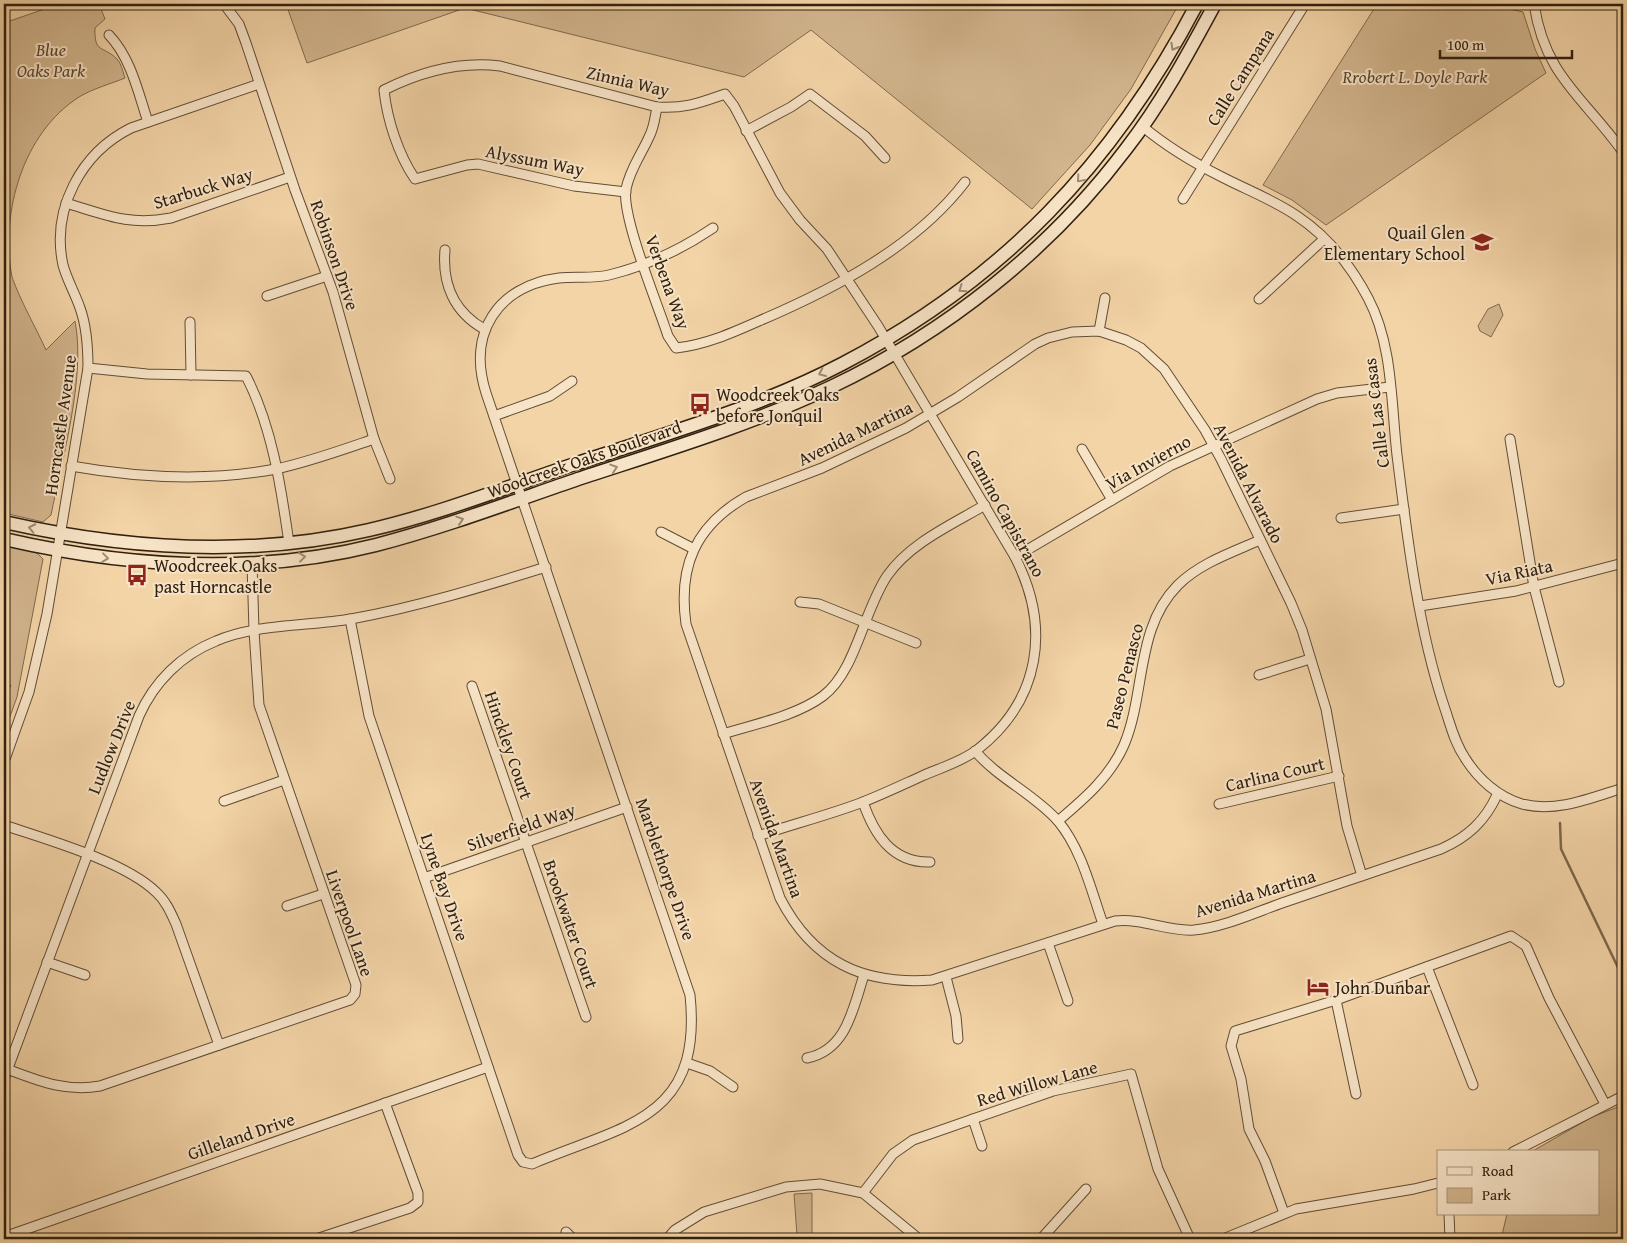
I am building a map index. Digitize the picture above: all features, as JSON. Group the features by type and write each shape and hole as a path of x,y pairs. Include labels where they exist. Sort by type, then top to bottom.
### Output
{"main road":[{"name":"Woodcreek Oaks Boulevard","path":"4,522 60,534 166,547 216,548 289,543 369,530 421,516 518,484 769,396 839,365 886,338 979,277 1039,224 1087,171 1129,117 1158,74 1197,4"},
{"name":"Woodcreek Oaks Boulevard","path":"4,539 57,550 162,563 252,564 373,545 523,500 753,419 830,388 895,353 950,318 1019,263 1085,196 1121,155 1171,82 1215,4"},
{"path":"1129,117 1142,126"}],"street":[{"name":"Robinson Drive","path":"224,4 239,24 290,177 327,276 374,439 390,479"},
{"name":"Calle Campana","path":"1183,199 1305,4"},
{"path":"1534,4 1539,32 1558,72 1568,87 1597,118 1623,152"},
{"path":"109,34 120,46 127,60 148,122"},
{"name":"Zinnia Way","path":"384,90 440,70 478,63 500,66 657,108 690,106 725,94 734,106 780,193 800,220 827,249 895,353"},
{"name":"Horncastle Avenue","path":"57,550 88,368 86,330 80,306 63,265 60,244 66,203 78,176 94,155 118,134 259,84"},
{"name":"Alyssum Way","path":"384,90 386,106 400,149 415,179 467,165 478,164 574,186 626,192"},
{"path":"746,131 791,107 810,94 865,136 886,158"},
{"name":"Verbena Way","path":"657,108 650,136 636,161 626,192 630,222 668,336 676,348 693,346 754,323 793,307 847,278"},
{"name":"Calle Las Casas","path":"1142,126 1203,168 1282,206 1299,217 1324,239 1348,266 1376,314 1385,348 1404,509 1433,672 1456,742 1470,766 1497,795"},
{"name":"Starbuck Way","path":"66,203 118,219 134,222 154,221 171,218 290,177"},
{"path":"847,278 922,227 944,208 965,182"},
{"path":"445,250 443,268 454,301 464,316 484,329 502,304 515,292 538,282 561,278 590,279 610,275 681,249 713,228"},
{"path":"1259,299 1324,239"},
{"path":"267,296 327,276"},
{"path":"1099,331 1104,298"},
{"path":"190,322 191,376"},
{"name":"Marblethorpe Drive","path":"484,329 479,364 482,381 690,995 692,1028 687,1063 679,1078 659,1104 634,1123 606,1137 532,1164 523,1162"},
{"name":"Avenida Alvarado","path":"931,414 1035,344 1048,338 1072,332 1099,331 1126,340 1154,358 1173,381 1214,445 1294,612 1326,709 1347,826 1362,876"},
{"name":"Camino Capistrano","path":"758,836 863,802 975,751 1000,728 1018,705 1031,672 1035,654 1036,617 1026,578 895,353"},
{"path":"88,368 147,374 246,376 264,421 276,469 289,543"},
{"path":"494,416 550,396 572,381"},
{"name":"Via Invierno","path":"1015,557 1170,466 1214,445 1317,399 1337,393 1390,387"},
{"name":"Avenida Martina","path":"931,414 850,456 746,497 732,506 712,522 694,549 685,579 683,596 686,624 780,898 799,928 825,954 852,971 864,975 901,981 946,977 1102,924 1128,920 1180,929 1205,928 1441,849 1465,837 1482,821 1497,795"},
{"path":"71,466 156,477 197,478 276,469 374,439"},
{"path":"1510,439 1534,587 1559,682"},
{"path":"1082,449 1112,500"},
{"path":"724,734 789,712 823,696 846,669 864,621 888,576 904,557 927,540 985,505"},
{"path":"1341,518 1404,509"},
{"path":"661,532 694,549"},
{"name":"Paseo Penasco","path":"1058,821 1100,783 1113,767 1124,744 1150,632 1166,599 1178,585 1196,570 1260,540"},
{"path":"4,762 29,692 46,614 57,550"},
{"name":"Via Riata","path":"1420,606 1534,587 1623,562"},
{"name":"Liverpool Lane","path":"7,1069 58,1087 86,1088 107,1084 350,1000 355,994 356,985 323,894 260,705 254,631 252,564"},
{"name":"Ludlow Drive","path":"4,1079 139,716 154,689 174,667 198,649 227,636 350,619 444,598 546,567"},
{"path":"800,602 819,604 916,643"},
{"name":"Lyne Bay Drive","path":"350,619 369,716 518,1155 523,1162"},
{"path":"1259,675 1310,659"},
{"name":"Hinckley Court","path":"472,686 526,843"},
{"path":"975,751 994,770 1058,821 1073,845 1083,868 1102,924"},
{"name":"Carlina Court","path":"1219,804 1339,776"},
{"path":"224,801 284,780"},
{"path":"1497,795 1522,804 1548,807 1562,806 1623,788"},
{"path":"863,802 869,822 878,838 892,851 908,860 930,862"},
{"name":"Silverfield Way","path":"424,878 627,808"},
{"path":"4,824 130,872 158,893 168,908 219,1045"},
{"name":"Brookwater Court","path":"526,843 586,1017"},
{"path":"287,906 323,894"},
{"path":"1284,1213 1265,1161 1249,1129 1241,1079 1231,1046 1234,1031 1336,1000 1511,936 1526,946 1549,998 1605,1104"},
{"path":"1048,943 1068,1001"},
{"path":"47,962 85,975"},
{"path":"1428,967 1472,1085"},
{"path":"807,1058 828,1050 842,1036 864,975"},
{"path":"946,977 956,1016 958,1039"},
{"path":"1336,1000 1356,1094"},
{"path":"687,1063 710,1071 733,1087"},
{"name":"Gilleland Drive","path":"4,1237 488,1067"},
{"name":"Red Willow Lane","path":"863,1193 893,1154 913,1140 1053,1091 1131,1074 1158,1169 1190,1239"},
{"path":"1517,1150 1623,1096"},
{"path":"316,1239 410,1208 418,1202 418,1193 384,1103"},
{"path":"973,1119 982,1146"},
{"path":"1224,1239 1284,1213 1350,1198 1389,1194 1437,1183"},
{"path":"667,1239 675,1230 704,1212 786,1187 820,1184 863,1193 919,1239"},
{"path":"1042,1239 1086,1189"},
{"path":"1449,1216 1450,1239"},
{"path":"566,1232 573,1239"}],"green space":[{"name":"Blue Oaks Park","path":"59,4 99,4 105,19 95,28 96,42 100,48 118,61 125,78 84,94 60,112 43,131 30,153 20,176 13,201 9,252 12,277 20,296 46,350 75,321 78,343 75,392 66,444 51,515 43,522 4,513 4,23"},
{"path":"286,4 1179,4 1131,89 1090,145 1032,209 811,30 744,77 465,8 307,63"},
{"name":"Rrobert L. Doyle Park","path":"1377,4 1486,4 1523,12 1535,49 1546,73 1326,225 1292,200 1263,185"},
{"path":"1499,304 1503,315 1491,337 1480,331 1478,326 1488,309"},
{"path":"4,545 37,553 43,559 17,697 4,733"},
{"path":"1623,1105 1623,1239 1501,1239 1507,1216 1600,1216 1600,1150 1534,1150 1592,1117"},
{"path":"812,1193 812,1237 836,1239 786,1239 797,1235 794,1194"}],"waterway":[{"path":"4,690 10,686"},
{"path":"1560,823 1561,849 1623,978"}],"place":[{"name":"Quail Glen Elementary School","path":"1482,242"},
{"name":"Woodcreek Oaks before Jonquil","path":"700,404"},
{"name":"Woodcreek Oaks past Horncastle","path":"137,575"},
{"name":"John Dunbar","path":"1318,987"}]}
